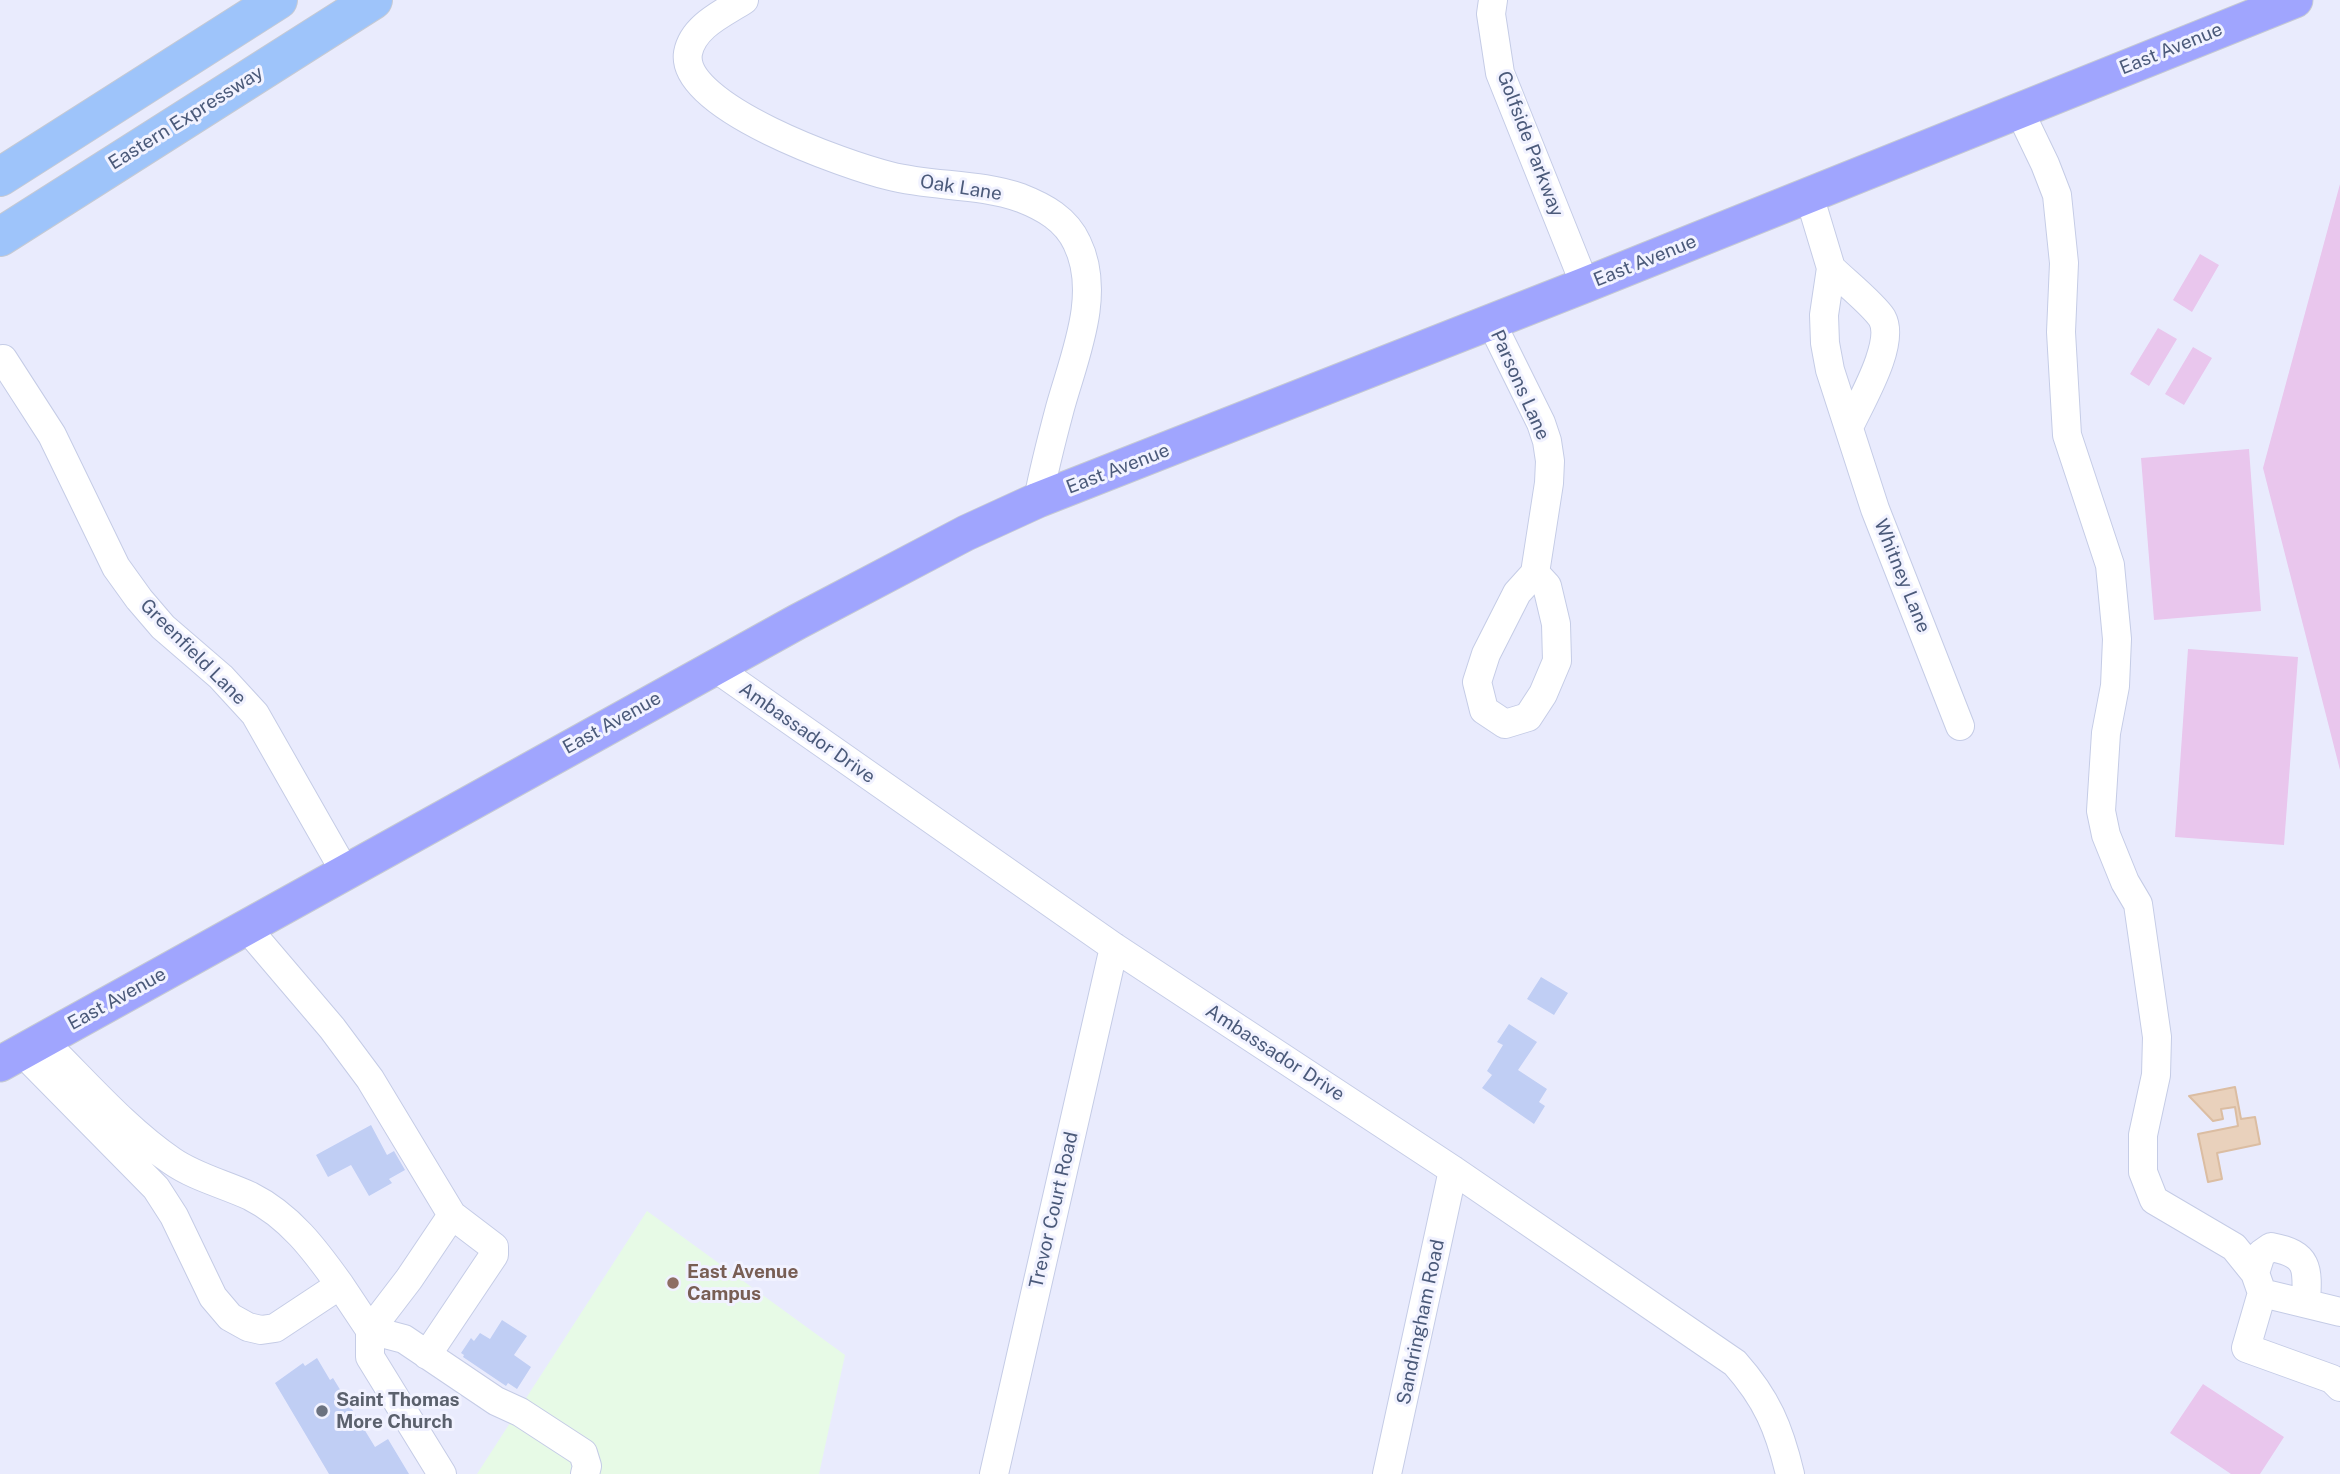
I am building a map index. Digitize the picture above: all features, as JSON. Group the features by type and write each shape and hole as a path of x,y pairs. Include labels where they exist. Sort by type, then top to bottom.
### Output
{"highway":[{"path":"0,177 278,0"},
{"name":"Eastern Expressway","path":"0,237 373,0"}],"main road":[{"name":"East Avenue","path":"22,1052 714,667 929,552 1038,500 1585,285 2295,0"}],"street":[{"name":"Oak Lane","path":"744,0 713,19 699,32 688,55 689,68 700,86 732,111 796,143 865,169 924,183 990,190 1028,201 1049,211 1076,240 1086,271 1084,319 1038,500"},
{"name":"Golfside Parkway","path":"1493,0 1491,14 1500,73 1585,285"},
{"path":"2019,110 2057,195 2064,263 2061,332 2067,435 2110,565 2117,639 2115,686 2106,733 2101,811 2106,835 2125,882 2138,904 2157,1037 2156,1075 2143,1135 2143,1172 2154,1200 2175,1215 2234,1247 2259,1283 2306,1303 2340,1312"},
{"name":"Whitney Lane","path":"1809,195 1831,268 1824,315 1830,370 1875,509 1960,726"},
{"name":"Whitney Lane","path":"1831,268 1881,316 1885,327 1884,346 1850,425"},
{"name":"Parsons Lane","path":"1491,322 1541,424 1547,442 1549,483 1535,573"},
{"name":"Greenfield Lane","path":"3,359 52,435 116,567 163,627 221,677 255,714 345,872"},
{"path":"1535,573 1547,586 1556,624 1557,661 1543,694 1528,717 1505,724 1484,710 1477,682 1486,654 1511,603 1535,573"},
{"name":"Ambassador Drive","path":"714,667 1114,947 1453,1170 1735,1363 1768,1405 1790,1474"},
{"path":"246,927 332,1028 370,1079 453,1215 494,1247 494,1255 427,1355"},
{"name":"Trevor Court Road","path":"994,1474 1114,947"},
{"path":"22,1052 156,1188 174,1216 213,1297 230,1317 248,1327 261,1330 275,1328 340,1285"},
{"path":"22,1052 174,1163 250,1196 276,1212 301,1234 370,1330 370,1357 442,1474"},
{"name":"Sandringham Road","path":"1387,1474 1453,1170"},
{"path":"370,1330 453,1215"},
{"path":"2306,1303 2306,1268 2300,1257 2271,1247 2261,1254 2259,1283 2246,1348 2332,1379 2340,1387"},
{"path":"370,1330 404,1339 496,1401 520,1412 583,1453 587,1466 585,1474"}],"shaded area":[{"path":"2340,184 2340,770 2263,468"},
{"path":"2200,254 2219,265 2192,312 2173,300"},
{"path":"2158,328 2177,339 2149,386 2130,374"},
{"path":"2193,347 2212,358 2184,405 2165,394"},
{"path":"2249,449 2261,611 2154,620 2141,458"},
{"path":"2188,649 2298,657 2284,845 2175,837"},
{"path":"2235,1087 2241,1119 2255,1117 2260,1144 2217,1153 2222,1179 2208,1182 2198,1134 2238,1126 2235,1107 2221,1109 2223,1119 2213,1121 2189,1096"},
{"name":"East Avenue Campus","path":"647,1211 845,1355 819,1474 477,1474"},
{"path":"2203,1384 2284,1437 2260,1474 2231,1474 2170,1433"}],"building":[{"path":"1541,977 1568,993 1554,1015 1527,999"},
{"path":"1509,1024 1537,1042 1518,1070 1547,1089 1539,1102 1545,1106 1534,1124 1482,1088 1492,1075 1487,1071 1503,1045 1497,1042"},
{"path":"371,1125 387,1155 394,1151 405,1170 389,1179 392,1183 369,1196 351,1165 328,1177 316,1155"},
{"path":"502,1320 527,1336 514,1355 531,1367 517,1389 508,1383 506,1386 461,1353 471,1338 474,1341 480,1333 490,1339"},
{"name":"Saint Thomas More Church","path":"317,1358 330,1380 333,1378 375,1447 388,1439 409,1474 329,1474 275,1383 303,1363 305,1366"}],"place":[{"name":"East Avenue Campus","path":"673,1283"},
{"name":"Saint Thomas More Church","path":"322,1411"}]}
